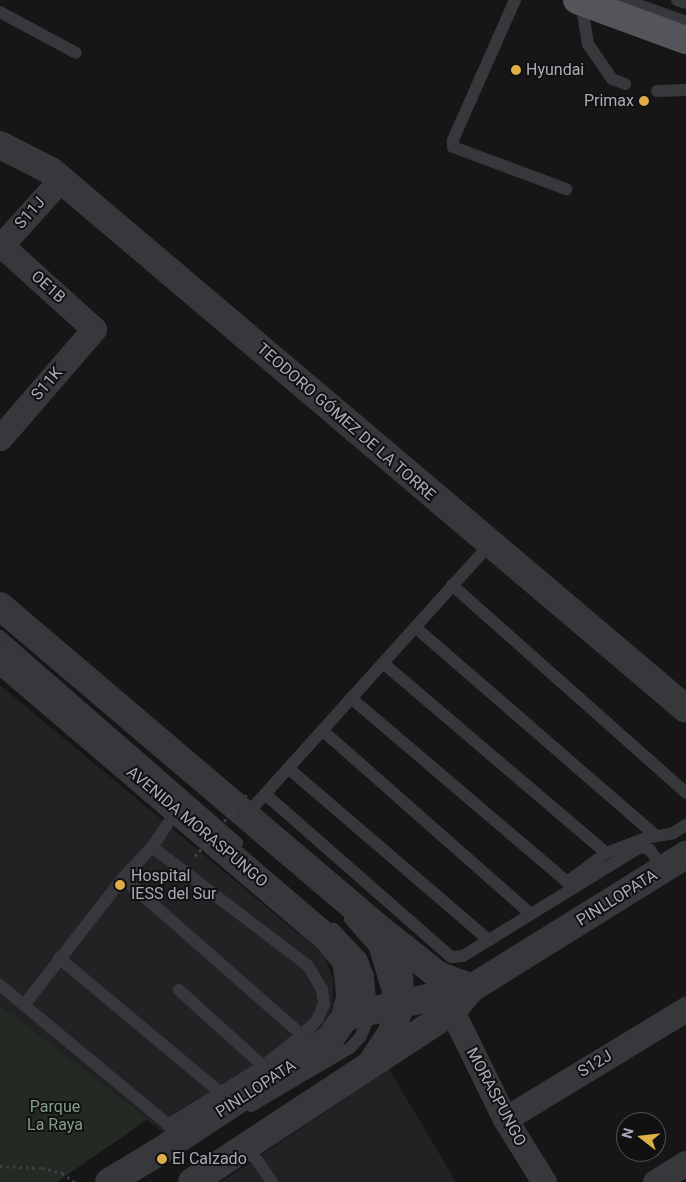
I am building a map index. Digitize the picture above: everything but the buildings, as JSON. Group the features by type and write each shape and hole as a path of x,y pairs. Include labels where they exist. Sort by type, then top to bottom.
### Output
{"main road":[{"path":"579,1 686,40"}],"street":[{"name":"TEODORO GÓMEZ DE LA TORRE","path":"0,146 60,179 489,545 686,709"},
{"name":"S11J","path":"1,246 60,179"},
{"name":"OE1B","path":"1,246 94,329"},
{"name":"S11K","path":"0,438 94,329"},
{"path":"0,606 251,811 381,930 438,974 472,988"},
{"name":"AVENIDA MORASPUNGO","path":"0,659 340,951 350,985 377,1010"},
{"name":"PINLLOPATA","path":"192,1182 452,1011 472,988 675,862"},
{"path":"377,1010 398,964 381,930"},
{"name":"PINLLOPATA","path":"108,1182 176,1131 321,1047 340,1027 377,1010 472,988"},
{"name":"S12J","path":"505,1119 686,1009"},
{"name":"PINLLOPATA","path":"361,1072 383,1048 377,1010"},
{"name":"MORASPUNGO","path":"452,1011 505,1119 544,1182"},
{"path":"655,1182 686,1163"}],"lane":[{"path":"515,0 453,140 453,147 566,189"},
{"path":"626,0 686,22"},
{"path":"677,0 686,3"},
{"path":"579,1 588,44 612,79 625,84"},
{"path":"0,12 76,53"},
{"path":"656,91 686,90"},
{"path":"251,811 489,545"},
{"path":"452,585 686,793"},
{"path":"0,616 354,922 375,948 387,981 377,1010 361,1036 350,1048 124,1182"},
{"path":"415,627 656,836"},
{"path":"0,636 347,940 361,958 368,976 377,1010 376,1040 359,1062 333,1084 180,1182"},
{"path":"383,663 606,853"},
{"path":"351,698 570,885"},
{"path":"322,730 531,914"},
{"path":"288,768 489,940"},
{"path":"265,794 442,952 451,957 463,956 531,914 570,885 606,853 656,836 673,833 686,825"},
{"path":"24,1005 123,878 152,847 177,810"},
{"path":"0,985 176,1131 220,1092 263,1066 302,1035 317,1020 324,1004 322,989 308,966 152,847"},
{"path":"570,885 642,847 675,862"},
{"path":"123,878 302,1035"},
{"path":"59,958 220,1092"},
{"path":"179,990 263,1066"},
{"path":"247,1146 272,1182"}],"path":[{"path":"195,856 251,811"},
{"path":"0,1166 42,1168 62,1173 75,1182"}],"shaded area":[{"name":"Hospital IESS del Sur","path":"0,685 324,955 333,978 333,1004 325,1027 165,1134 0,1006"},
{"path":"389,1069 456,1182 221,1182"}],"green space":[{"name":"Parque La Raya","path":"0,1006 148,1119 57,1182 0,1182"}],"place":[{"name":"Hyundai","path":"516,70"},
{"name":"Primax","path":"644,101"},
{"name":"Hospital IESS del Sur","path":"120,885"},
{"name":"El Calzado","path":"162,1159"}]}
